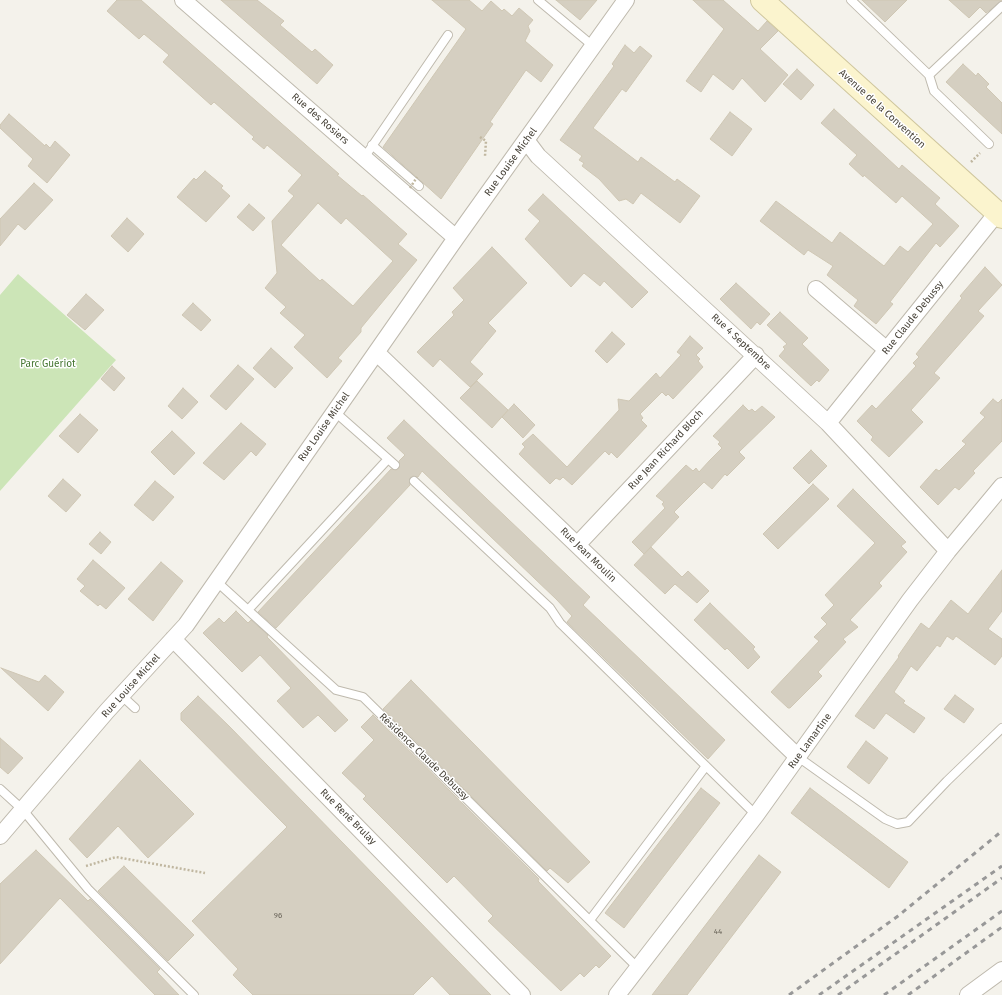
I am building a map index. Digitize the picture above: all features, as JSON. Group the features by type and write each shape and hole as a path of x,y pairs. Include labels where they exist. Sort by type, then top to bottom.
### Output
{"street":[{"name":"Rue des Rosiers","path":"183,0 368,152 456,238"},
{"name":"Rue Louise Michel","path":"0,836 186,625 456,238 626,0"},
{"name":"Avenue de la Convention","path":"762,0 1000,215"},
{"name":"Rue 4 Septembre","path":"526,140 538,156 756,355 828,423 948,550"},
{"name":"Rue Claude Debussy","path":"828,423 1000,215"},
{"path":"816,289 887,350"},
{"name":"Rue Jean Moulin","path":"377,353 798,757"},
{"name":"Rue Jean Richard Bloch","path":"577,545 756,355"},
{"name":"Rue Lamartine","path":"617,995 756,815 948,550 1002,486"},
{"name":"Rue René Brulay","path":"173,639 522,995"},
{"path":"968,995 1002,970"}],"lane":[{"path":"538,0 593,46"},
{"path":"851,0 929,75 934,91 989,144"},
{"path":"929,75 1002,6"},
{"path":"419,186 368,152 448,35"},
{"path":"335,412 395,465"},
{"path":"248,610 388,459"},
{"path":"414,481 550,608 560,623 756,815"},
{"name":"Résidence Claude Debussy","path":"216,581 336,690 363,697 638,968"},
{"path":"122,696 135,708"},
{"path":"798,757 885,819 897,824 908,822 947,781 1002,728"},
{"path":"590,920 706,766"},
{"path":"0,788 23,810 88,889 194,995"}],"path":[{"path":"480,137 486,142 485,156"},
{"path":"957,176 989,144"},
{"path":"410,188 417,177"},
{"path":"72,870 116,857 205,873"}],"green space":[{"name":"Parc Guériot","path":"18,274 116,360 0,491 0,295"}],"building":[{"path":"117,0 141,0 339,174 337,175 362,196 363,195 407,234 398,244 417,260 361,328 361,332 338,358 342,361 327,378 294,347 305,335 280,313 286,307 265,288 277,273 272,221 294,196 288,191 302,175 267,145 264,149 252,139 254,137 214,102 211,105 163,62 169,55 144,34 139,39 107,11","holes":["318,203 341,224 346,218 393,261 353,306 322,279 320,281 281,245"]},
{"path":"221,0 257,0 284,21 280,25 312,52 315,49 333,65 317,84"},
{"path":"432,0 469,0 482,11 491,1 502,11 504,9 512,16 519,8 533,20 528,26 530,31 525,41 553,65 541,82 526,70 490,122 493,124 441,199 383,147 466,29"},
{"path":"556,0 597,0 580,20"},
{"path":"693,0 723,0 758,31 767,21 778,31 760,49 788,75 765,102 742,78 733,90 713,74 701,92 686,81 724,29"},
{"path":"862,0 907,0 885,22"},
{"path":"949,0 1002,1 986,13 980,7 969,18"},
{"path":"625,45 634,53 640,46 652,56 626,92 622,89 593,128 638,162 641,157 675,182 677,179 700,196 680,223 641,193 633,204 626,199 619,201 599,179 582,166 584,163 579,160 582,156 560,140 614,66 612,64"},
{"path":"963,64 976,76 978,73 989,84 986,87 1002,103 1002,134 946,82"},
{"path":"797,69 814,85 801,100 783,84"},
{"path":"834,109 899,169 902,165 940,198 935,204 959,226 940,247 936,243 890,302 893,304 876,324 854,306 858,300 827,275 833,266 808,250 804,255 760,221 776,201 832,243 840,232 884,266 900,246 908,252 933,224 902,196 896,203 849,164 857,155 821,123"},
{"path":"730,112 752,129 732,156 710,139"},
{"path":"9,114 45,146 46,144 50,148 55,141 70,155 47,183 28,166 33,159 0,128 0,125"},
{"path":"205,171 223,186 221,188 230,196 206,222 177,197 194,178 196,180"},
{"path":"34,183 53,200 25,230 18,224 0,246 0,219"},
{"path":"543,194 648,292 632,308 604,281 600,286 584,273 571,287 525,239 540,221 528,210"},
{"path":"249,204 265,218 253,231 237,217"},
{"path":"127,218 144,234 128,252 111,236"},
{"path":"492,247 527,283 488,323 496,331 470,362 483,374 470,387 440,359 433,367 417,352 454,315 452,312 464,300 453,288"},
{"path":"985,267 1002,285 978,311 984,316 934,373 940,378 911,410 923,422 889,457 871,440 873,437 857,421 872,405 876,409 916,366 913,363 919,357 916,354 962,298 960,296"},
{"path":"736,283 770,314 760,325 757,322 751,329 720,299"},
{"path":"86,294 104,310 85,330 67,315"},
{"path":"193,303 211,320 201,331 182,315"},
{"path":"780,312 808,338 802,344 829,370 819,382 817,380 811,386 779,356 785,349 783,347 787,344 767,325"},
{"path":"612,332 625,344 607,363 595,351"},
{"path":"690,336 703,348 696,355 700,359 698,361 703,367 673,399 668,394 666,396 662,392 640,414 643,418 641,420 647,426 617,458 611,452 609,455 605,451 572,485 563,477 560,480 556,478 550,484 519,454 525,447 522,444 533,434 567,467 619,410 618,399 629,401 656,373 660,378 681,355 677,352"},
{"path":"271,348 293,368 275,388 253,368"},
{"path":"238,365 254,379 226,410 210,396"},
{"path":"112,366 125,378 114,391 101,379"},
{"path":"477,381 508,410 492,428 460,398"},
{"path":"183,388 198,402 182,419 168,406"},
{"path":"993,399 998,403 1002,399 1002,441 973,471 975,473 959,490 955,487 938,505 920,487 936,469 939,471 966,444 962,441 985,417 980,413"},
{"path":"514,404 535,425 523,438 502,417"},
{"path":"743,405 749,411 752,409 755,412 762,406 775,417 739,452 745,458 727,476 725,474 712,489 704,482 674,512 679,517 644,554 632,542 665,508 662,504 664,502 656,496 686,465 693,471 696,468 699,472 722,448 718,444 720,442 713,436"},
{"path":"80,414 98,430 78,453 59,436"},
{"path":"404,420 590,597 583,605 725,740 708,759 567,622 572,616 556,599 422,471 418,477 413,476 410,478 410,485 276,628 258,612 391,469 396,470 399,468 399,461 405,455 387,438"},
{"path":"241,423 266,444 256,456 251,451 224,480 203,463"},
{"path":"172,431 195,453 174,475 151,452"},
{"path":"811,450 827,466 809,484 793,468"},
{"path":"63,479 81,495 66,512 48,496"},
{"path":"155,481 174,497 153,521 134,505"},
{"path":"813,484 829,499 778,549 763,534"},
{"path":"853,489 906,542 901,546 907,552 879,583 882,586 850,620 858,627 843,639 846,642 818,672 822,676 790,708 788,708 771,692 819,641 814,637 827,624 821,618 834,605 825,595 875,543 837,506"},
{"path":"100,532 111,542 101,554 89,544"},
{"path":"651,547 682,577 688,571 709,591 697,603 675,584 665,594 634,565"},
{"path":"93,560 125,588 106,609 100,604 98,606 80,591 85,586 77,579"},
{"path":"161,562 183,581 153,621 128,599"},
{"path":"1002,570 1002,611 988,629 1002,639 1002,656 995,665 956,636 953,640 947,636 940,647 937,645 917,671 911,666 894,692 905,701 903,703 925,718 914,733 886,713 874,729 855,716 899,657 898,656 921,623 929,629 951,600 968,614"},
{"path":"710,603 755,647 753,649 760,657 748,669 727,648 725,650 694,620"},
{"path":"236,611 248,623 251,620 268,635 267,637 348,720 335,732 318,715 303,728 277,701 291,688 260,655 242,672 203,633 219,618 224,623"},
{"path":"1,668 39,682 45,675 64,692 48,711"},
{"path":"411,680 590,862 568,883 550,868 547,871 383,709"},
{"path":"955,695 974,709 964,723 944,709"},
{"path":"198,696 491,995 450,995 432,976 413,995 253,995 233,975 238,969 192,921 287,827 181,720 181,713"},
{"path":"373,715 539,879 538,881 611,956 599,968 596,965 584,977 580,973 561,991 488,921 493,916 454,876 447,883 363,799 366,796 342,773 374,740 361,727"},
{"path":"0,738 23,758 8,774 0,767"},
{"path":"866,741 888,758 869,784 847,767"},
{"path":"140,760 194,814 148,858 118,826 87,858 69,839"},
{"path":"701,788 720,803 624,928 605,913"},
{"path":"810,788 908,862 889,888 791,813"},
{"path":"36,850 88,901 90,899 160,969 157,972 179,995 155,995 60,898 0,964 0,884"},
{"path":"759,855 781,872 687,995 652,995"},
{"path":"124,866 194,935 168,961 98,891"}],"railway":[{"path":"789,995 898,916 1002,831"},
{"path":"819,995 1002,866"},
{"path":"838,995 1002,878"},
{"path":"884,995 1002,911"},
{"path":"908,995 1002,927"}]}
